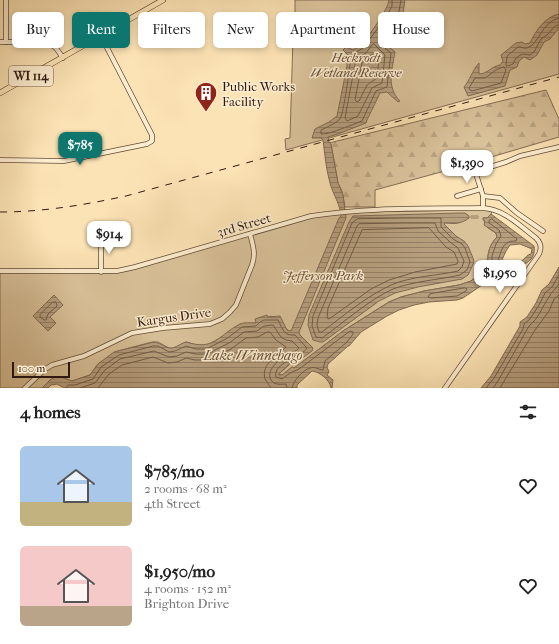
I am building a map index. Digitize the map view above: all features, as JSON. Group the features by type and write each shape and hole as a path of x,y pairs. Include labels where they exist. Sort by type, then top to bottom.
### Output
{"main road":[{"name":"WI 114","path":"130,19 163,0"},
{"name":"WI 114","path":"0,93 80,48"}],"street":[{"path":"6,0 6,42"},
{"path":"0,42 47,42 56,48 63,58"},
{"path":"0,160 64,161 147,144 152,141 152,135 107,48"},
{"path":"483,208 483,196 476,174 477,171 520,156 559,147"},
{"path":"457,196 481,189"},
{"path":"483,196 500,198 517,213 543,231"},
{"name":"3rd Street","path":"0,271 117,271 311,216 347,211 483,208 494,210 508,216 536,238 540,243 541,249 537,257 445,388"},
{"name":"Kargus Drive","path":"25,388 44,370 52,365 88,354 132,333 163,328 210,324 222,319 236,305 252,265 254,248 250,234"},
{"path":"101,238 101,272"}],"green space":[{"name":"Heckrodt Wetland Reserve","path":"295,0 559,0 559,74 286,150 285,139 290,138 293,48 370,48 370,12 295,12"},
{"path":"546,90 559,119 559,137 464,165 458,163 441,172 375,190 375,207 345,207 342,191 338,183 331,144 329,143"},
{"name":"Jefferson Park","path":"492,211 487,218 483,218 488,228 496,233 497,237 492,243 488,256 488,263 481,273 471,281 459,285 424,291 389,302 343,331 297,366 294,368 292,367 282,375 279,374 289,365 289,331 271,316 256,323 240,324 224,336 205,346 186,342 174,348 169,348 158,342 152,342 118,351 98,364 90,375 72,381 61,377 50,380 42,388 0,388 0,272 126,271 310,218 354,212"}],"water":[{"path":"389,0 405,0 403,12 384,12"},
{"path":"559,14 559,28 550,39 544,42 537,55 530,60 524,57 519,61 517,67 510,70 505,86 468,96 464,87 479,63 479,74 485,73 500,65 503,61 501,55 516,43 530,43 535,33 545,21"},
{"name":"Lake Winnebago","path":"378,21 378,48 390,48 395,52 391,84 400,101 398,102 387,92 380,93 366,123 328,137 331,144 338,183 343,195 346,218 299,332 300,335 313,348 312,351 298,361 295,360 289,364 279,375 282,375 292,367 294,368 343,331 389,302 424,291 459,285 471,281 481,273 488,263 488,256 492,243 497,237 496,233 484,225 485,221 483,218 487,218 491,214 534,246 534,254 532,258 523,265 509,270 504,270 500,267 488,281 463,298 457,300 429,302 399,310 361,332 349,346 328,364 327,367 329,372 327,375 333,380 332,388 324,377 312,371 297,385 297,388 64,388 57,384 51,385 48,388 42,388 55,377 61,377 72,381 90,375 98,364 114,352 154,342 170,348 186,342 203,345 215,341 240,324 256,323 255,319 267,315 268,317 280,316 287,330 291,331 341,216 331,187 323,140 321,138 312,138 315,129 337,116 347,66 347,54 343,50 345,48 353,50 356,48 370,48 370,33","holes":["520,244 532,249 531,254 523,260 513,264 502,265 501,262 510,245"]},
{"path":"465,213 469,216 466,220 444,224 468,246 474,262 468,275 462,279 395,293 379,301 323,342 313,340 308,325 309,315 349,222 353,216"},
{"path":"559,267 559,388 481,388 491,376 520,326 520,322 527,317 542,290 549,284"},
{"path":"54,295 63,305 50,317 56,323 48,331 33,316"}],"waterway":[{"path":"472,217 477,217"}],"railway":[{"path":"0,212 32,211 126,196 559,77"}],"place":[{"name":"Public Works Facility","path":"206,112"}]}
